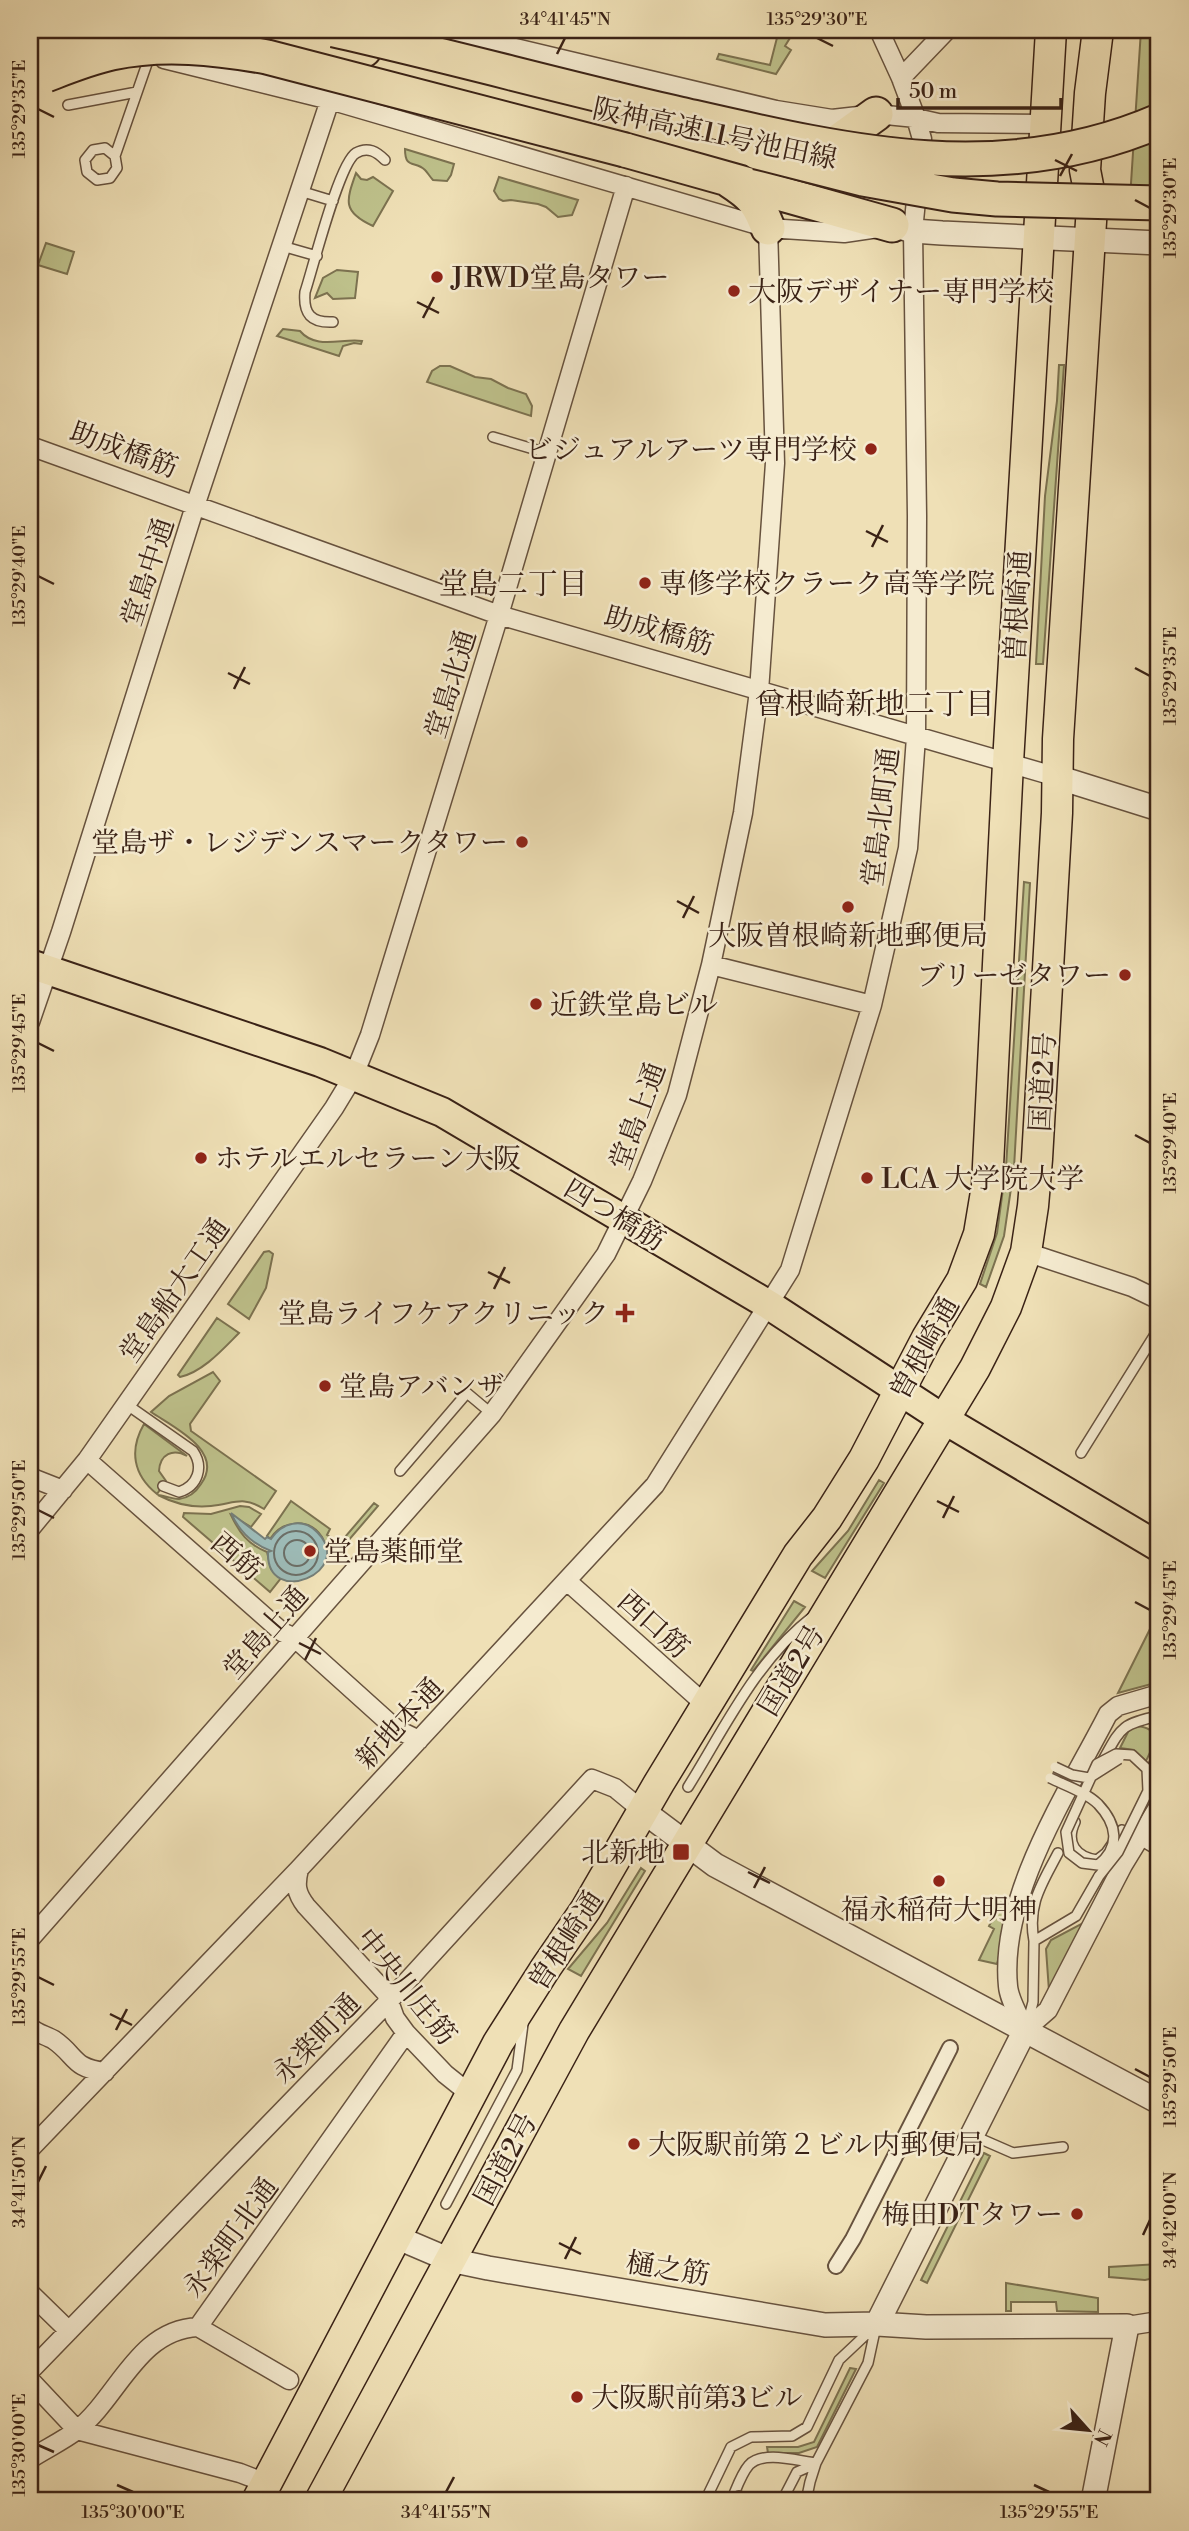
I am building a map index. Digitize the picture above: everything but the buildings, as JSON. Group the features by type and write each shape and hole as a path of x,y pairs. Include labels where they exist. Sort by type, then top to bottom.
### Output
{"highway":[{"path":"30,44 58,30"},
{"path":"30,59 97,30"},
{"name":"阪神高速11号池田線","path":"275,30 654,115 824,145 936,160 1019,159 1060,152 1102,142 1159,121"},
{"name":"阪神高速11号池田線","path":"334,30 823,158 933,172 1018,173 1060,169 1103,160 1159,143"},
{"path":"341,30 374,39"},
{"name":"曽根崎通","path":"262,2492 498,2043 586,1909 798,1555 827,1518 864,1459 962,1280 979,1234 987,1186 1008,763 1051,30"},
{"name":"曽根崎通","path":"1057,777 1092,206 1085,170 1090,93 1098,30"},
{"path":"30,84 78,63 112,53 149,48 225,50 267,57 906,222"},
{"path":"722,176 783,173 805,165 876,114"},
{"path":"654,115 911,175 1000,186 1159,187"},
{"path":"654,115 813,167 909,188 997,199 1159,203"},
{"path":"722,176 751,194 760,206 768,228"},
{"name":"国道2号","path":"320,2501 574,2031 832,1602 945,1420 1006,1307 1026,1252 1033,1206 1057,777"}],"main road":[{"name":"四つ橋筋","path":"39,967 354,1075 442,1112 769,1305 945,1420 1159,1547"}],"street":[{"path":"30,76 45,30 330,100 768,228 844,233 906,222 1039,237 1159,243"},
{"path":"440,30 776,110 832,119 876,114 937,122 1045,124"},
{"path":"879,30 916,118"},
{"path":"901,78 947,30"},
{"name":"堂島中通","path":"30,1022 39,967 330,100"},
{"name":"堂島北町通","path":"769,1305 790,1270 872,1005 908,848 916,737 917,516 906,222 922,139 916,118"},
{"name":"堂島北通","path":"354,1075 370,1035 499,615 626,186"},
{"name":"堂島上通","path":"30,1939 492,1414 606,1254 642,1181 677,1095 711,965 743,813 759,691 775,463 768,228"},
{"name":"助成橋筋","path":"30,446 499,615 1159,809"},
{"path":"711,965 872,1005"},
{"name":"堂島船大工通","path":"30,1529 87,1460 334,1108 354,1075"},
{"path":"1026,1252 1132,1287 1159,1300"},
{"name":"新地本通","path":"30,2149 299,1869 655,1485 769,1305"},
{"name":"西筋","path":"87,1460 282,1632 295,1637 396,1729 419,1740"},
{"path":"30,1477 62,1490"},
{"name":"西口筋","path":"566,1581 707,1706"},
{"path":"997,1999 1026,1872 1108,1714 1118,1706 1159,1693"},
{"name":"永楽町通","path":"30,2371 389,2001 592,1779 615,1788 643,1811"},
{"path":"877,2324 1026,2030 1048,2010 1123,1865 1151,1838 1159,1806"},
{"path":"643,1811 715,1865 997,1999 1026,2030 1159,2102"},
{"name":"中央川庄筋","path":"299,1869 295,1882 300,1899 386,1993 395,2018 406,2032 444,2074 470,2094"},
{"path":"30,2027 37,2034 53,2040 87,2070 104,2072"},
{"name":"永楽町北通","path":"30,2459 77,2430 108,2400 123,2374 152,2343 187,2327 198,2327 406,2032"},
{"path":"836,2266 853,2239 950,2048"},
{"name":"樋之筋","path":"396,2237 450,2260 498,2270 825,2325 1127,2326"},
{"path":"30,2293 69,2331"},
{"path":"1093,2501 1127,2326 1159,2321"},
{"path":"198,2327 289,2380"},
{"path":"30,2380 77,2430 240,2473 262,2492"}],"lane":[{"path":"115,156 150,55"},
{"path":"68,105 137,92"},
{"path":"333,322 322,322 310,316 304,306 305,292 333,201 345,167 355,153 365,149 377,152 385,160"},
{"path":"300,191 333,201"},
{"path":"282,246 317,256"},
{"path":"493,437 547,453"},
{"path":"1081,1453 1159,1328"},
{"path":"400,1471 467,1393 492,1414"},
{"path":"126,1404 193,1451 198,1458 199,1472 190,1486 179,1492 163,1486"},
{"path":"688,1787 757,1675 790,1634 832,1602"},
{"path":"1055,1767 1072,1775 1089,1778 1096,1773 1103,1769 1117,1759 1130,1760 1141,1773 1142,1790 1122,1830 1106,1853 1097,1860 1084,1858 1074,1848 1071,1831 1080,1810 1095,1778 1100,1767 1119,1731 1127,1725 1159,1716"},
{"path":"1153,1766 1159,1752"},
{"path":"1034,1941 1076,1916 1118,1852 1148,1791 1147,1769 1132,1755 1116,1754 1097,1765 1091,1776 1086,1787 1081,1798 1076,1809 1071,1820 1066,1832 1069,1853 1082,1863 1098,1865 1110,1856 1114,1843 1112,1826 1097,1803 1087,1797 1076,1790 1050,1777"},
{"path":"1026,2030 1033,2002 1034,1941 1030,1923 1034,1900 1058,1853"},
{"path":"446,2204 517,2070 526,1999"},
{"path":"973,2136 1013,2153 1063,2147"},
{"path":"807,2501 816,2463 868,2363 877,2324"},
{"path":"705,2501 732,2448 751,2437 792,2437 807,2427 839,2360 877,2324"},
{"path":"729,2501 748,2466 756,2460 769,2458 816,2463"},
{"path":"782,2501 797,2472 816,2463"},
{"path":"729,2501 739,2496 758,2501"}],"green space":[{"path":"779,30 795,30 785,46 791,50 776,74 717,59 719,54 770,65"},
{"path":"1141,30 1159,30 1159,215 1129,214"},
{"path":"405,149 454,164 451,175 447,181 433,180 421,167 407,160"},
{"path":"356,173 361,179 373,177 393,191 373,226 356,216 349,205"},
{"path":"499,177 578,200 572,215 558,217 538,204 499,199 494,191"},
{"path":"46,243 74,252 67,274 38,265"},
{"path":"337,270 358,272 355,298 333,299 327,293 315,298 323,278"},
{"path":"283,329 300,331 306,337 321,342 362,341 361,344 343,346 339,356 277,336"},
{"path":"1059,365 1064,365 1043,664 1036,664 1045,496"},
{"path":"440,366 450,366 475,377 491,379 526,394 532,406 531,416 427,382 432,371"},
{"path":"1024,882 1030,883 1014,1168 1004,1236 986,1287 980,1284 997,1233 1006,1167"},
{"path":"264,1252 273,1254 266,1288 249,1319 228,1304"},
{"path":"217,1318 239,1333 205,1365 180,1377 178,1375"},
{"path":"213,1372 220,1381 190,1424 191,1431 276,1491 264,1509 244,1501 190,1506 158,1495 179,1499 186,1497 197,1490 207,1472 202,1451 193,1441 151,1412 169,1396"},
{"path":"144,1424 187,1456 172,1453 162,1460 159,1471 166,1481 157,1494 143,1479 136,1462 136,1443"},
{"path":"879,1480 884,1483 825,1578 812,1571 848,1531"},
{"path":"291,1501 330,1529 327,1535 340,1543 374,1503 378,1506 329,1563 322,1537 310,1526 296,1523 281,1528 270,1539 267,1536"},
{"path":"240,1506 249,1507 261,1514 251,1527 231,1515 244,1537 267,1552 271,1569 281,1578 270,1592 183,1517 184,1513 211,1514"},
{"path":"794,1601 805,1607 753,1671 751,1670"},
{"path":"1158,1613 1159,1682 1118,1693"},
{"path":"1137,1726 1151,1730 1153,1734 1154,1743 1146,1761 1134,1750 1120,1748 1129,1730"},
{"path":"641,1868 645,1871 581,1976 568,1969 607,1923"},
{"path":"1001,1902 1008,1906 1010,1911 997,1964 979,1960 994,1929 989,1926"},
{"path":"1083,1923 1049,1991 1046,1949 1051,1940"},
{"path":"984,2153 990,2156 927,2283 921,2280"},
{"path":"1159,2264 1159,2277 1145,2280 1109,2277 1109,2267"},
{"path":"1006,2283 1098,2298 1098,2312 1057,2311 1056,2302 1011,2302 1011,2311 1006,2311"},
{"path":"850,2368 856,2369 817,2447 799,2453 768,2453 767,2447 798,2447 814,2442"}],"water":[{"path":"231,1513 265,1539 271,1539 281,1529 292,1524 311,1527 326,1547 326,1560 319,1571 307,1578 293,1581 280,1579 271,1569 268,1552 271,1551 247,1536"}],"place":[{"name":"JRWD堂島タワー","path":"437,277"},
{"name":"大阪デザイナー専門学校","path":"734,291"},
{"name":"ビジュアルアーツ専門学校","path":"871,449"},
{"name":"専修学校クラーク高等学院","path":"645,583"},
{"name":"堂島ザ・レジデンスマークタワー","path":"522,842"},
{"name":"大阪曽根崎新地郵便局","path":"848,907"},
{"name":"ブリーゼタワー","path":"1125,975"},
{"name":"近鉄堂島ビル","path":"536,1004"},
{"name":"ホテルエルセラーン大阪","path":"201,1158"},
{"name":"LCA 大学院大学","path":"867,1178"},
{"name":"堂島ライフケアクリニック","path":"625,1313"},
{"name":"堂島アバンザ","path":"325,1386"},
{"name":"堂島薬師堂","path":"310,1551"},
{"name":"北新地","path":"681,1852"},
{"name":"福永稲荷大明神","path":"939,1881"},
{"name":"大阪駅前第２ビル内郵便局","path":"634,2144"},
{"name":"梅田DTタワー","path":"1077,2214"},
{"name":"大阪駅前第3ビル","path":"577,2397"}],"district":[{"name":"堂島二丁目","path":"513,584"},
{"name":"曾根崎新地二丁目","path":"875,704"}]}
